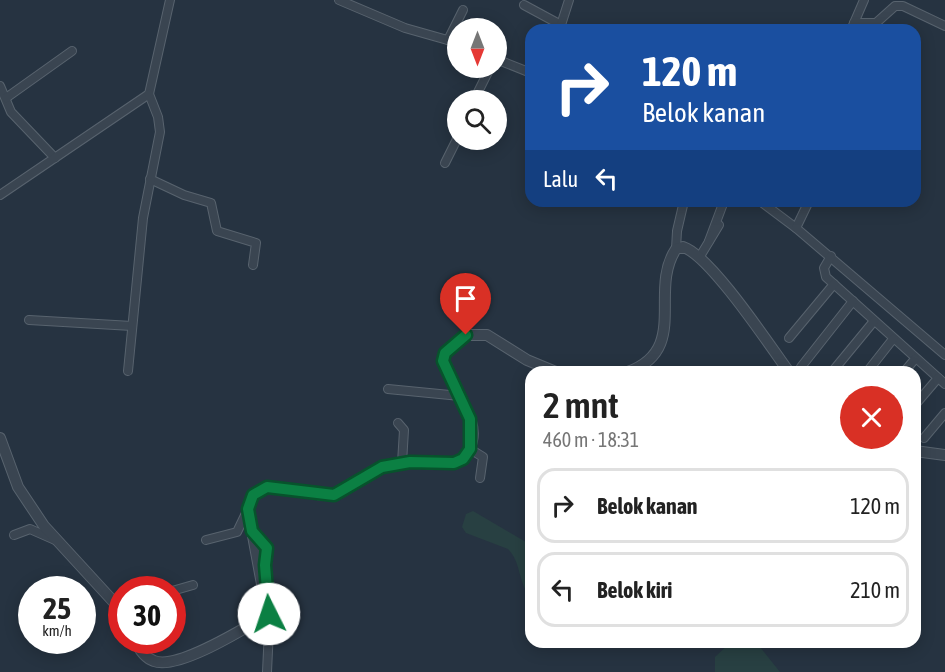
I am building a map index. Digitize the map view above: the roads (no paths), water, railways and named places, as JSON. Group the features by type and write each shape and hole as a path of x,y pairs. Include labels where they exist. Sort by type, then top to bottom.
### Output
{"street":[{"path":"128,371 142,218 160,132 158,117 148,94 170,0"},
{"path":"339,0 405,28 447,40"},
{"path":"561,24 569,0"},
{"path":"854,24 864,0"},
{"path":"524,5 555,24"},
{"path":"876,24 895,6 903,6 945,26"},
{"path":"459,18 463,10"},
{"path":"6,98 72,51"},
{"path":"507,63 525,71"},
{"path":"0,86 11,112 55,158"},
{"path":"0,195 148,94"},
{"path":"446,163 452,150"},
{"path":"150,179 184,195 211,203 217,231 256,243 253,265"},
{"path":"640,366 653,356 662,342 666,270 676,249 677,231 683,207"},
{"path":"709,241 722,207"},
{"path":"768,207 831,256 889,309 945,355"},
{"path":"796,228 806,207"},
{"path":"699,258 719,225"},
{"path":"676,249 689,249 699,258 735,298 785,366"},
{"path":"831,256 823,273 852,302 945,384"},
{"path":"789,338 834,284"},
{"path":"802,366 852,302"},
{"path":"29,320 132,326"},
{"path":"837,366 873,321"},
{"path":"206,540 237,532 253,495 267,487 334,495 382,467 402,463 454,463 463,459 470,449 470,419 443,361 445,353 466,335 487,335 527,360 542,366"},
{"path":"872,366 893,339"},
{"path":"909,366 915,359"},
{"path":"921,398 938,378"},
{"path":"388,388 460,396"},
{"path":"924,438 945,413"},
{"path":"398,423 404,429 402,463"},
{"path":"0,438 18,487 44,526 108,596"},
{"path":"470,449 483,458 480,478"},
{"path":"921,452 945,455"},
{"path":"148,654 154,661 170,662 206,649 261,618 264,596 248,509"},
{"path":"14,535 30,529 59,542"},
{"path":"252,531 267,548 265,565 270,608 267,672"},
{"path":"186,587 193,585"}]}
